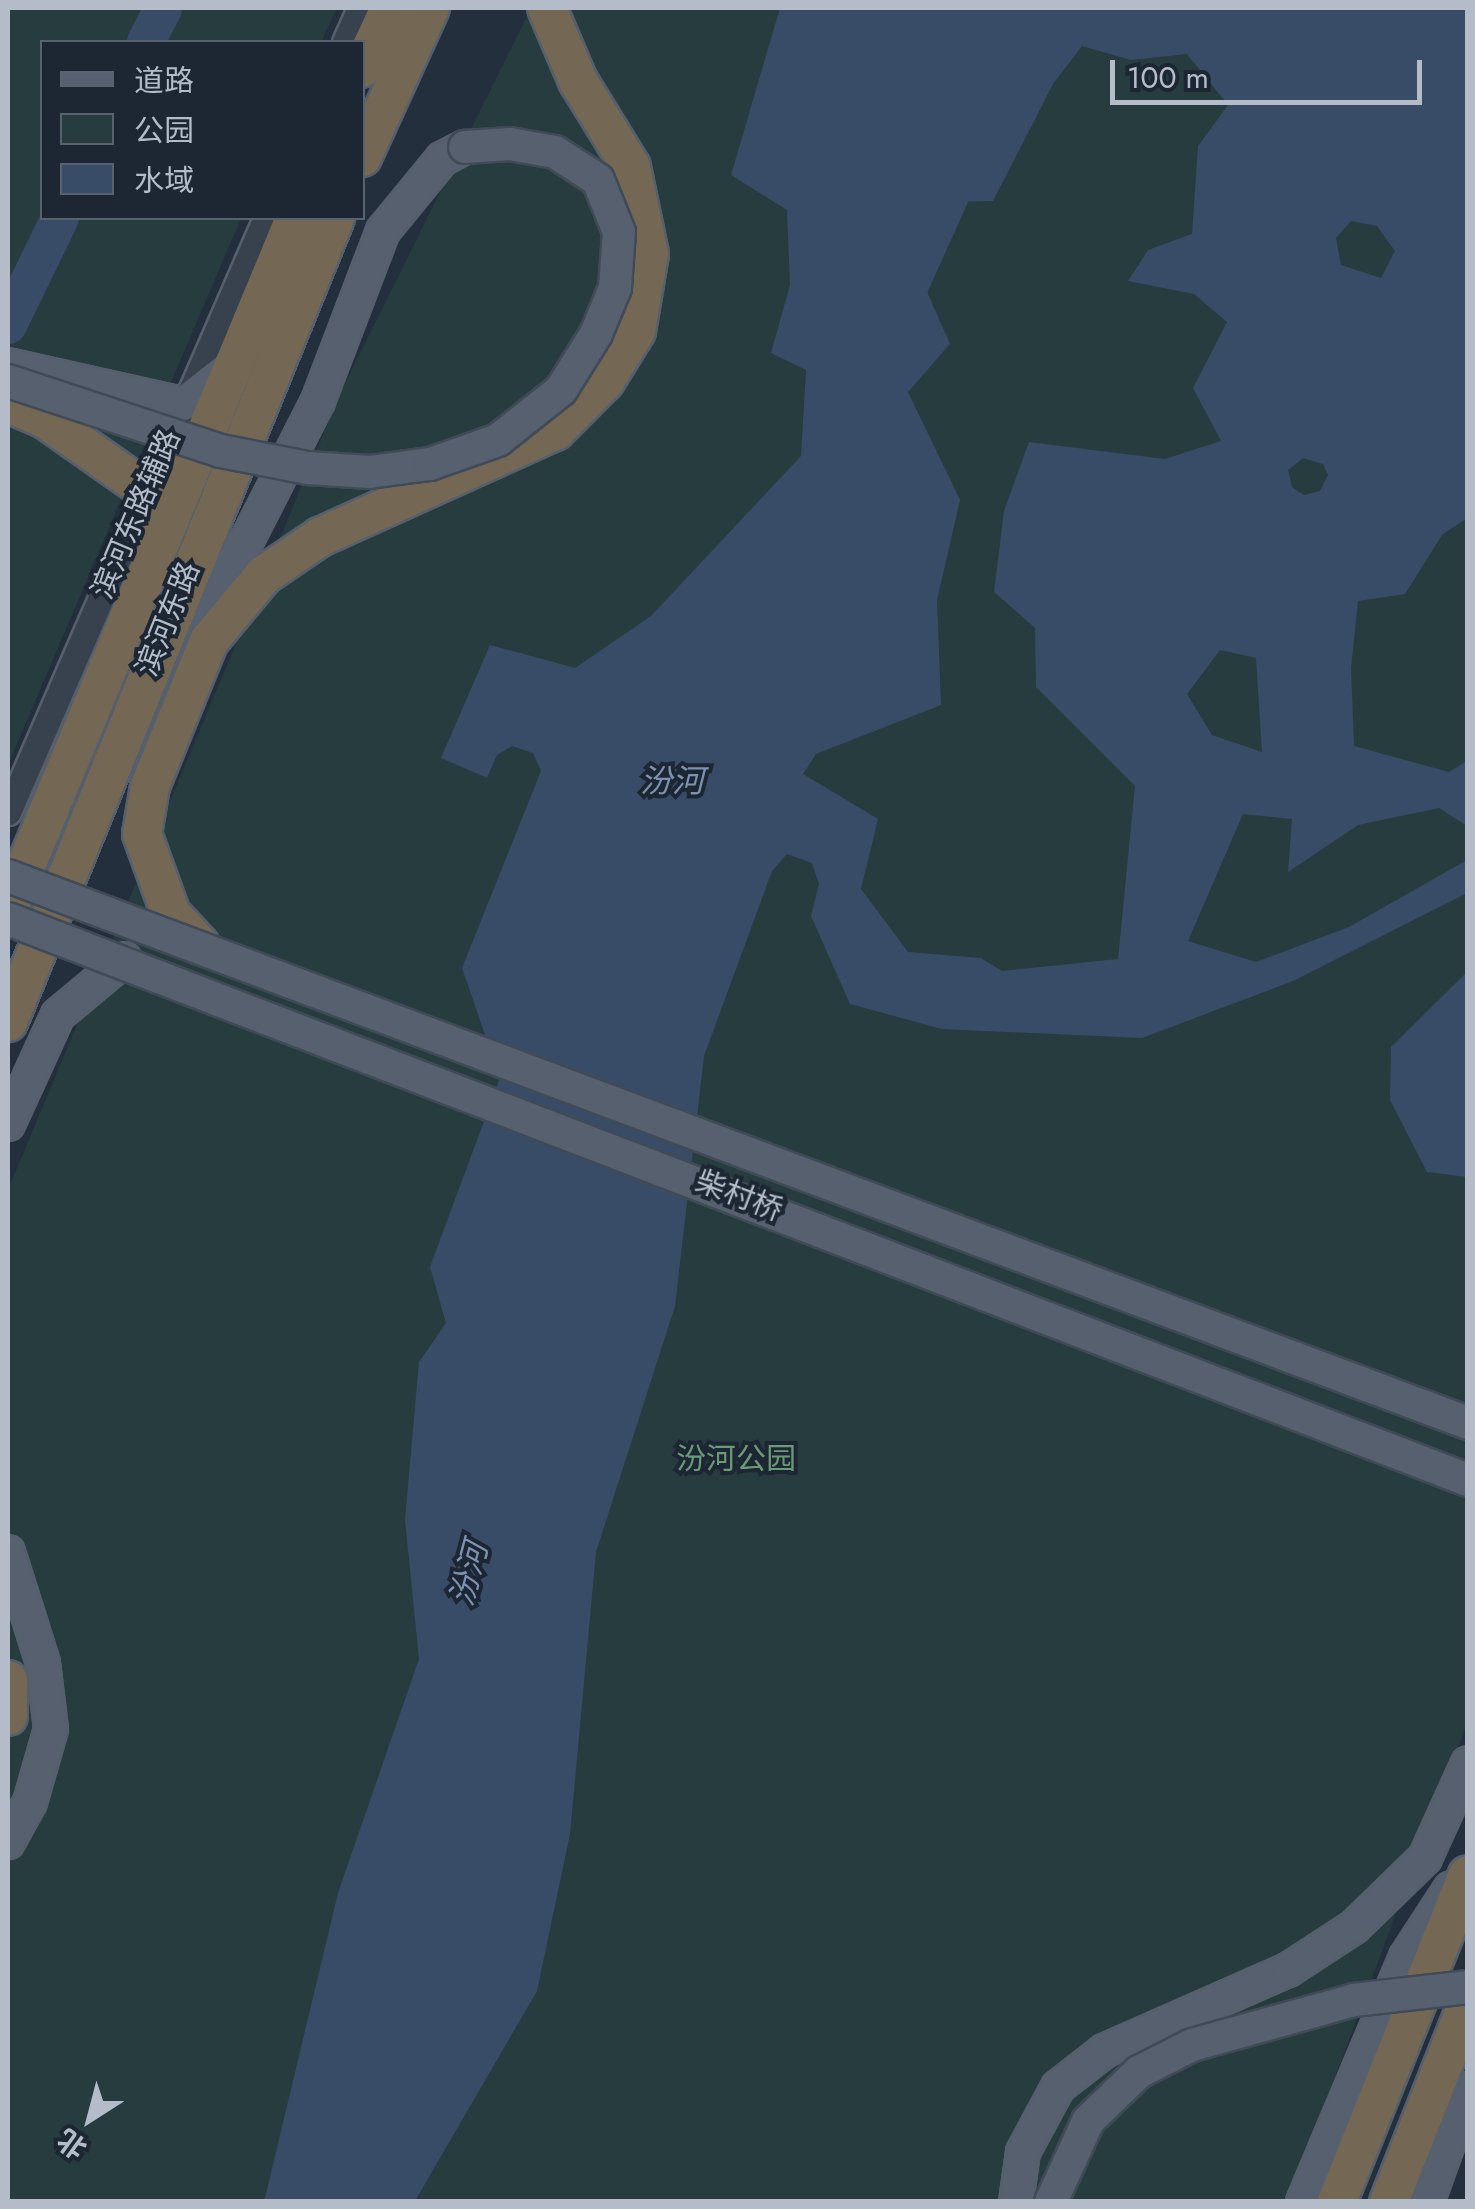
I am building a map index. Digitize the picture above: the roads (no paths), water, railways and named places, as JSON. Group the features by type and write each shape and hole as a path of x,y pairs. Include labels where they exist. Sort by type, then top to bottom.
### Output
{"highway":[{"path":"365,62 390,8"},
{"path":"365,150 430,8"},
{"path":"200,945 171,914 142,834 150,786 209,641 264,575 320,536 555,432 605,381 636,331 649,254 631,167 578,81 548,8"},
{"name":"滨河东路","path":"8,909 294,220"},
{"name":"滨河东路","path":"8,1022 334,220"},
{"path":"8,402 44,419 146,490 163,532"},
{"path":"8,1680 8,1716"},
{"path":"1337,2202 1468,1875"},
{"path":"1389,2202 1468,2002"}],"main road":[{"path":"8,381 221,451 308,468 369,472 430,464 498,440 561,390 596,334 615,288 619,232 598,180 555,152 510,144 465,147 442,159 384,231 318,402 241,552 160,641"},
{"path":"8,366 183,404 230,367"},
{"name":"柴村桥","path":"8,876 1468,1423"},
{"name":"柴村桥","path":"8,919 125,958 1468,1480"},
{"path":"8,1124 41,1040 58,1015 125,958"},
{"path":"8,1552 43,1664 52,1730 30,1802 8,1842"},
{"path":"1016,2202 1023,2152 1058,2087 1104,2051 1288,1970 1354,1928 1425,1858 1468,1763"},
{"path":"1303,2202 1406,1957 1468,1863"},
{"path":"1051,2202 1088,2122 1139,2072 1192,2044 1354,2000 1468,1987"},
{"path":"1427,2202 1468,2089"}],"street":[{"path":"346,40 360,8"},
{"name":"滨河东路辅路","path":"8,812 265,220"}],"water":[{"name":"汾河","path":"780,8 1467,8 1467,518 1442,535 1405,594 1358,601 1351,668 1354,746 1449,772 1467,761 1467,826 1439,808 1358,825 1288,872 1292,819 1243,814 1188,941 1256,962 1349,927 1467,860 1467,893 1293,981 1142,1038 942,1029 850,1004 811,916 819,884 812,863 787,854 772,871 704,1056 675,1306 596,1552 570,1834 537,1991 415,2201 264,2202 338,1893 419,1659 405,1520 419,1362 446,1323 430,1267 500,1078 462,968 541,771 533,753 512,746 497,755 487,778 441,758 490,645 575,668 651,616 801,456 806,370 771,353 790,285 787,210 731,175","holes":["1082,46 1131,60 1187,54 1228,105 1198,146 1192,234 1148,250 1128,281 1194,294 1227,322 1193,388 1221,441 1165,459 1029,442 1004,511 994,592 1035,628 1036,687 1135,786 1118,959 1002,971 981,958 908,952 861,889 878,819 803,774 816,754 941,705 937,600 960,500 908,392 950,344 910,253 942,202 993,201 1053,84","1351,221 1377,226 1395,251 1381,278 1341,265 1336,238","1303,458 1323,464 1328,475 1320,491 1304,495 1292,487 1288,470","1220,650 1256,658 1262,752 1212,735 1187,694"]},
{"path":"1467,972 1467,1177 1427,1172 1390,1100 1391,1047"}],"waterway":[{"path":"147,40 163,8"},
{"name":"汾河","path":"896,316 968,156"},
{"path":"8,325 59,220"}],"park label":[{"name":"汾河公园","path":"736,1459"}]}
